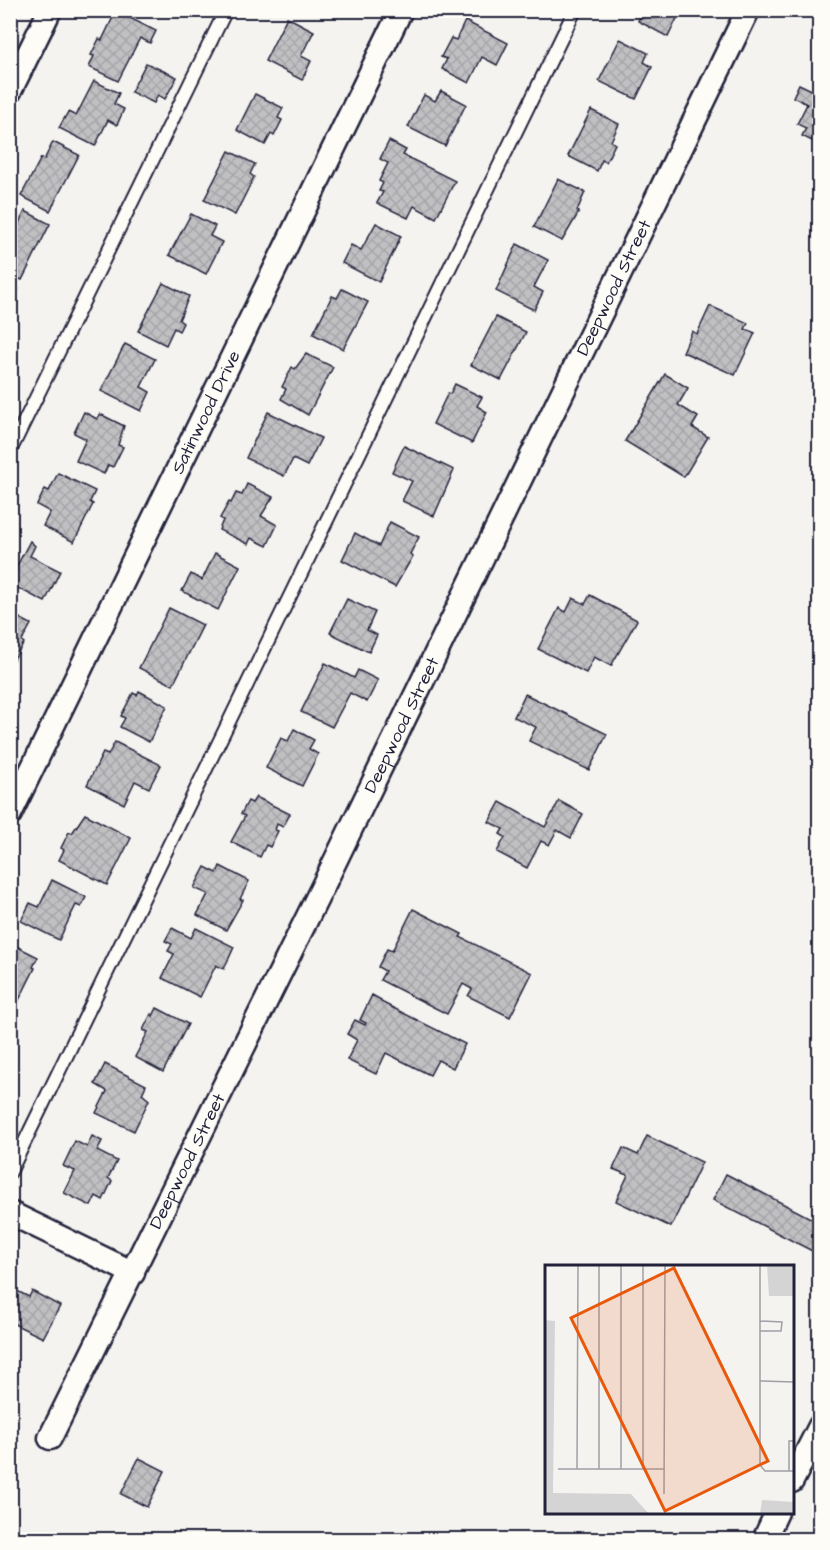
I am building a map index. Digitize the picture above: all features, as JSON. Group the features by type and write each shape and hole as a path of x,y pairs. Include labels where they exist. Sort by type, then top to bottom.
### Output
{"street":[{"path":"10,91 50,10"},
{"name":"Satinwood Drive","path":"10,814 401,10"},
{"name":"Deepwood Street","path":"50,1438 325,882 748,10"},
{"path":"10,1213 133,1273"},
{"path":"794,1477 819,1426"},
{"path":"764,1539 776,1514"}],"lane":[{"path":"10,451 226,10"},
{"path":"10,1172 575,10"}],"building":[{"path":"643,10 681,10 668,37 638,21"},
{"path":"116,11 156,31 150,43 140,38 118,81 89,67 94,56 91,55 99,39 102,40"},
{"path":"287,17 314,31 301,56 311,61 302,80 265,61"},
{"path":"465,21 508,43 497,65 482,57 469,83 442,69 447,59 441,57 451,38 456,40"},
{"path":"620,39 648,53 644,62 652,67 636,99 599,81"},
{"path":"146,63 177,77 165,99 158,95 154,103 131,92"},
{"path":"94,81 119,93 114,104 124,109 117,125 108,120 95,146 59,128 68,112 76,116"},
{"path":"799,84 820,94 820,145 802,136 806,128 797,124 807,104 793,97"},
{"path":"441,91 466,104 445,146 408,127 424,95 435,101"},
{"path":"255,94 283,108 278,118 282,120 274,136 271,134 265,145 237,130"},
{"path":"591,110 619,124 611,141 615,144 606,162 602,160 597,171 568,156"},
{"path":"389,141 406,150 403,155 455,181 436,218 414,206 408,218 377,203 383,192 379,191 383,183 379,181 388,163 380,159"},
{"path":"53,142 79,155 50,211 21,196 41,158 44,160"},
{"path":"229,151 255,164 250,174 254,177 235,215 204,200"},
{"path":"558,179 585,192 577,211 579,212 562,241 534,227"},
{"path":"25,211 50,224 22,280 10,275 10,234 13,228 16,229"},
{"path":"191,214 215,226 210,236 222,242 206,274 169,255"},
{"path":"376,223 401,236 379,282 342,263 351,245 361,250"},
{"path":"517,244 548,260 534,287 543,292 534,310 496,291"},
{"path":"163,283 189,296 179,320 183,323 179,331 174,328 166,345 138,331"},
{"path":"10,285 19,289 10,305"},
{"path":"342,289 368,302 343,349 313,334 332,296 337,298"},
{"path":"710,306 748,323 745,329 755,333 735,375 683,352 692,331 697,334"},
{"path":"496,317 526,332 501,380 471,365"},
{"path":"125,344 155,359 141,387 150,392 141,411 101,391"},
{"path":"306,354 333,367 308,415 281,399 286,389 282,387 292,367 295,369"},
{"path":"665,374 688,388 678,405 698,417 692,427 708,437 684,477 625,441"},
{"path":"455,384 482,397 477,406 487,412 472,443 433,424"},
{"path":"84,412 97,419 100,414 124,426 118,445 123,447 113,467 108,465 104,474 76,461 86,439 74,433"},
{"path":"268,412 321,438 307,466 293,459 284,476 246,458"},
{"path":"404,446 454,470 434,516 402,501 412,481 392,472"},
{"path":"58,473 95,491 90,502 93,504 74,542 43,526 50,512 37,505 45,489 49,491"},
{"path":"247,484 273,497 261,516 277,525 267,546 251,538 248,544 219,530 223,520 220,518 229,502 231,503 236,493 242,495"},
{"path":"390,522 419,537 410,554 413,556 395,587 342,560 355,533 379,546"},
{"path":"30,541 35,546 30,556 60,571 45,602 10,584 10,579"},
{"path":"215,553 240,566 218,610 182,591 191,574 202,580"},
{"path":"590,595 637,620 611,666 594,657 586,673 538,649 559,608 566,612 573,598 585,604"},
{"path":"347,599 375,612 367,630 377,635 369,652 330,633"},
{"path":"169,608 203,625 173,685 139,668"},
{"path":"10,613 31,624 22,641 24,643 10,665"},
{"path":"325,663 354,678 358,670 378,680 367,702 350,693 332,727 301,712"},
{"path":"139,691 167,706 149,742 120,727 125,718 121,716 133,693 137,695"},
{"path":"525,694 607,734 589,770 529,741 536,727 514,717"},
{"path":"294,729 314,740 309,749 318,754 302,786 266,768 281,738 288,741"},
{"path":"115,742 161,765 149,788 135,781 124,804 87,785 103,753 108,755"},
{"path":"256,797 290,814 283,827 277,824 275,830 278,831 270,847 266,845 260,857 231,842 245,816 241,814 248,801 252,803"},
{"path":"559,801 583,814 571,838 557,830 549,845 541,841 527,868 497,852 505,837 500,834 503,829 489,822 500,802 545,827"},
{"path":"85,814 131,838 107,885 59,860 64,850 61,848 69,832 72,833"},
{"path":"220,866 249,881 240,899 243,900 226,930 197,915 208,894 194,888 205,867 217,873"},
{"path":"52,880 86,897 81,907 76,905 59,940 21,921 30,903 39,907"},
{"path":"413,909 462,934 460,937 532,973 510,1017 468,996 472,989 463,984 447,1014 380,980 385,971 378,967 387,949 392,951"},
{"path":"172,928 191,938 196,928 234,947 224,969 216,965 200,997 162,978 174,954 168,951 172,944 165,941"},
{"path":"14,945 38,957 16,1006 10,1003 10,953"},
{"path":"372,995 381,1002 465,1044 453,1068 438,1060 430,1075 386,1053 376,1074 347,1060 357,1040 347,1034 355,1020 365,1025 366,1023 360,1020"},
{"path":"157,1008 188,1024 163,1072 135,1057 148,1032 143,1030 151,1014 153,1016"},
{"path":"105,1064 146,1085 142,1094 149,1100 134,1131 96,1113 107,1091 95,1084"},
{"path":"92,1136 102,1141 97,1151 117,1161 108,1178 112,1181 103,1200 96,1196 91,1206 64,1193 75,1171 63,1166 75,1141 87,1147"},
{"path":"647,1136 702,1162 671,1227 616,1201 628,1175 613,1169 623,1148 638,1155"},
{"path":"726,1174 820,1223 820,1255 713,1200"},
{"path":"15,1290 29,1297 32,1291 60,1306 43,1338 10,1322 10,1300"},
{"path":"139,1458 165,1471 147,1507 121,1494"}]}
